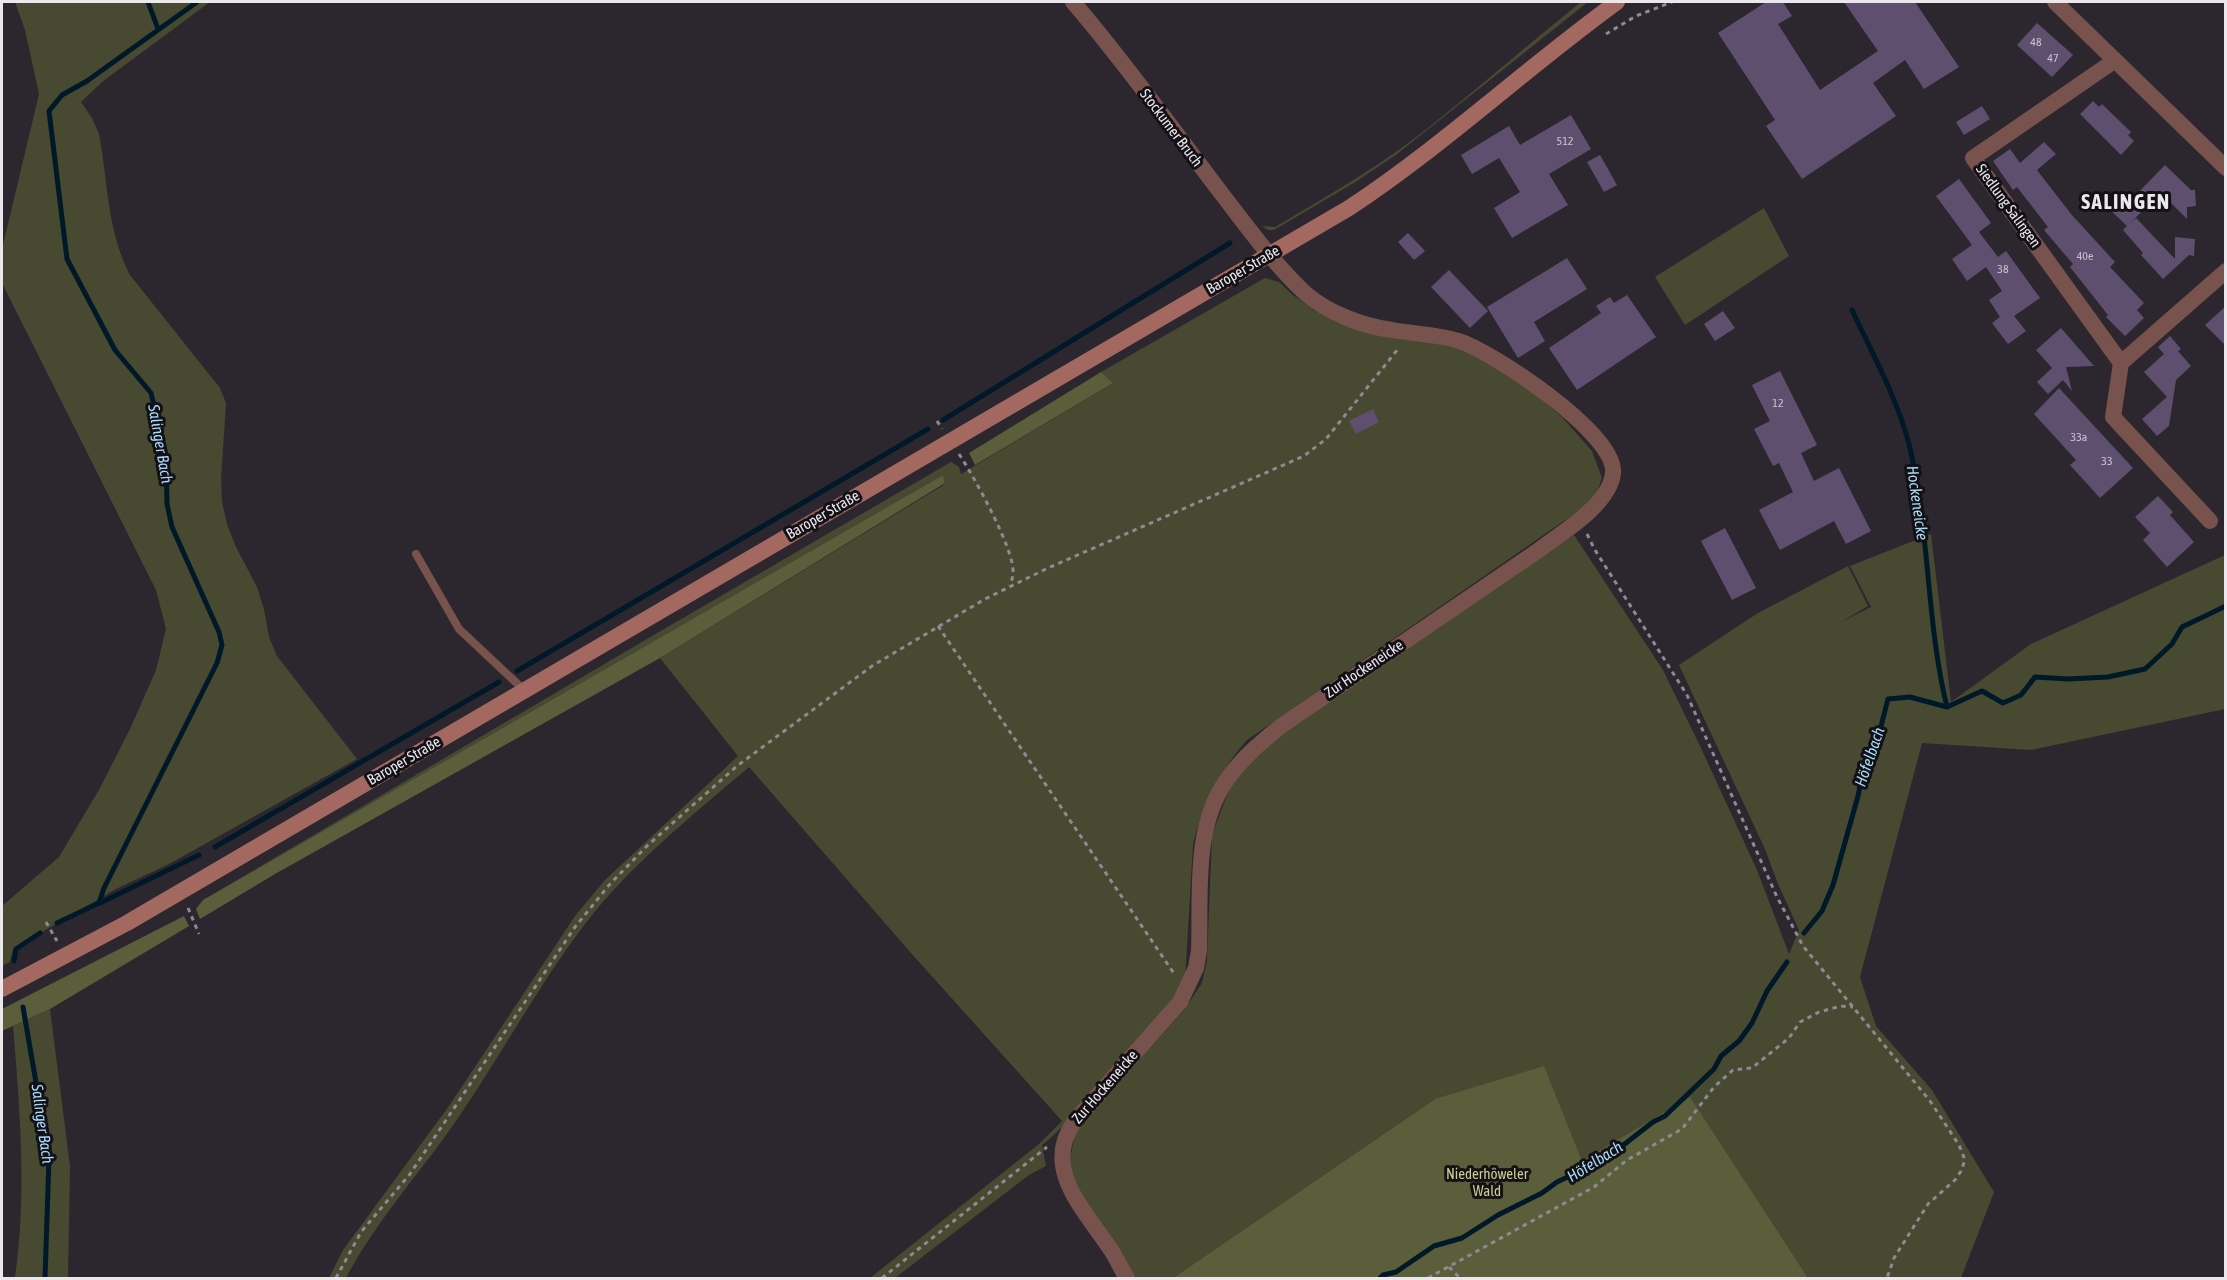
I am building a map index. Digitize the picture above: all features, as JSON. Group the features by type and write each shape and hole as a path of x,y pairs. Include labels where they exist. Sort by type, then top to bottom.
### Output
{"main road":[{"name":"Baroper Straße","path":"2,989 127,923 1270,254 1389,182 1617,2"}],"street":[{"name":"Stockumer Bruch","path":"1073,2 1270,254"},
{"path":"2055,2 2226,168"},
{"name":"Siedlung Salingen","path":"2114,61 1973,158 2121,363"},
{"name":"Zur Hockeneicke","path":"1126,1278 1112,1250 1072,1193 1062,1160 1066,1134 1089,1103 1167,1018 1186,992 1196,968 1199,951 1202,865 1209,817 1224,783 1238,764 1281,726 1580,520 1608,490 1613,472 1609,453 1595,436 1554,399 1481,350 1437,335 1389,330 1363,323 1323,306 1304,291 1270,254"},
{"path":"2210,521 2113,417 2121,363 2226,271"}],"lane":[{"path":"416,554 459,629 524,690"}],"path":[{"path":"336,1278 361,1232 410,1174 575,927 610,884 648,844 737,766 872,666 938,626 1010,586 1304,456 1326,439 1410,332"},
{"path":"967,467 1011,557 1013,573 1010,586"},
{"path":"1580,520 1595,550 1687,695 1777,897 1803,946 1930,1101 1959,1145 1965,1160 1955,1180 1928,1204 1894,1258 1887,1278"},
{"path":"938,626 1186,992"},
{"path":"190,912 199,934"},
{"path":"46,922 66,955"},
{"path":"1428,1278 1594,1188 1627,1160 1682,1129 1714,1087 1733,1070 1752,1068 1789,1038 1800,1022 1819,1012 1841,1006 1853,1007"},
{"path":"882,1278 1042,1150 1066,1134"},
{"path":"1449,1267 1460,1278"}],"green space":[{"path":"15,2 210,2 102,82 81,102 99,134 112,224 122,258 130,275 220,388 226,403 221,479 222,502 235,545 257,587 269,637 277,656 357,759 169,864 116,889 13,949 10,962 2,966 2,906 59,857 100,788 130,729 156,670 166,629 156,590 2,283 2,249 39,94 25,30"},
{"path":"1581,2 1588,2 1397,154 1357,181 1274,230 1268,230 1262,226 1275,227 1356,178 1414,139"},
{"path":"1764,208 1789,256 1685,325 1655,277"},
{"path":"1265,278 1279,282 1314,310 1335,321 1468,351 1534,393 1562,417 1592,451 1602,478 1595,497 1574,514 1247,740 1237,752 1206,803 1193,846 1185,979 1159,1022 1055,1134 1042,1145 1046,1166 1029,1175 895,1278 870,1278 1039,1144 1062,1121 911,953 749,767 663,841 603,902 552,970 460,1115 372,1235 346,1278 329,1278 343,1250 449,1106 575,916 605,880 738,756 660,658 945,484 943,475 203,900 951,462 959,467 961,474 1113,383 1101,372"},
{"path":"1101,372 1113,383 975,465 969,453"},
{"path":"943,475 945,483 660,658 275,874 200,919 196,909 203,900"},
{"path":"1931,534 1951,702 2031,644 2225,555 2225,709 2031,750 1922,743 1860,977 1876,1026 1932,1090 1994,1192 1961,1278 1808,1278 1689,1098 1582,1162 1435,1099 1173,1278 1136,1278 1075,1186 1070,1161 1075,1132 1184,1010 1202,983 1207,960 1212,835 1231,784 1272,740 1574,535 1663,670 1757,870 1789,954 1799,930 1765,849 1679,665 1758,613 1848,566 1868,606 1841,622 1871,607 1850,566"},
{"path":"184,916 189,926 50,1009 2,1031 2,1009"},
{"path":"50,1009 70,1166 68,1278 15,1278 19,1247 21,1184 20,1121 13,1026"},
{"name":"Niederhöweler Wald","path":"1544,1066 1582,1161 1690,1097 1808,1278 1173,1278 1435,1099"}],"building":[{"path":"1766,2 1783,2 1792,16 1778,24 1820,90 1878,51 1844,2 1915,2 1959,67 1924,89 1905,60 1873,83 1896,116 1802,179 1766,126 1775,120 1718,33"},
{"path":"2037,23 2073,55 2052,77 2017,45"},
{"path":"2093,101 2099,107 2102,104 2131,132 2128,135 2134,141 2121,155 2080,114"},
{"path":"1982,106 1990,119 1964,135 1956,122"},
{"path":"1571,115 1591,149 1549,174 1568,205 1512,238 1494,208 1520,192 1499,158 1472,174 1461,155 1509,126 1520,145"},
{"path":"2044,142 2056,154 2037,170 2071,214 2115,262 2110,267 2144,303 2137,310 2144,318 2125,336 2106,317 2108,315 2070,267 2073,264 2044,230 2048,227 2017,187 2013,190 1993,161 2010,149 2020,163"},
{"path":"1600,155 1617,185 1604,192 1587,162"},
{"path":"2165,165 2191,190 2195,190 2196,206 2187,207 2187,219 2161,193 2129,224 2136,218 2175,259 2175,237 2195,239 2194,256 2189,255 2163,279 2141,255 2143,253 2123,230 2127,226 2107,207 2121,195 2128,203"},
{"path":"1959,179 1991,223 1979,232 1998,257 2006,251 2040,298 2014,316 2026,331 2008,344 1992,323 2000,317 1989,300 2002,291 1986,267 1967,281 1952,259 1972,245 1936,196"},
{"path":"1408,233 1425,251 1414,260 1398,242"},
{"path":"1567,258 1587,289 1534,322 1545,341 1518,358 1487,307"},
{"path":"1449,270 1488,311 1470,328 1431,287"},
{"path":"1627,295 1656,337 1577,390 1549,348 1601,313 1596,306 1610,297 1614,303"},
{"path":"2226,306 2226,346 2205,325"},
{"path":"1723,311 1735,328 1715,341 1704,324"},
{"path":"2061,328 2094,366 2066,367 2072,391 2063,380 2048,394 2037,382 2052,368 2036,350"},
{"path":"2170,336 2181,349 2178,351 2191,366 2176,380 2169,426 2157,436 2142,419 2167,397 2144,372 2164,354 2158,347"},
{"path":"1780,371 1817,445 1801,453 1814,481 1839,468 1871,531 1846,544 1834,521 1780,550 1759,510 1793,492 1779,463 1773,466 1754,429 1770,421 1752,385"},
{"path":"2059,388 2133,468 2100,498 2070,465 2076,460 2034,414"},
{"path":"1373,409 1379,422 1356,434 1349,421"},
{"path":"2158,496 2173,512 2170,515 2194,542 2167,567 2143,540 2150,533 2135,517"},
{"path":"1725,528 1756,588 1732,600 1701,541"}],"waterway":[{"path":"148,2 158,29"},
{"name":"Salinger Bach","path":"57,923 99,903 104,888 217,663 222,645 219,632 172,527 167,504 166,456 151,393 115,350 67,259 49,111 62,95 87,81 197,2"},
{"path":"943,420 1230,243"},
{"name":"Hockeneicke","path":"1852,310 1891,393 1909,444 1921,509 1935,642 1947,707"},
{"path":"517,671 928,429"},
{"name":"Höfelbach","path":"1804,933 1822,911 1833,885 1865,763 1877,742 1888,699 1910,697 1947,707 1982,691 2003,703 2021,695 2035,677 2068,679 2108,677 2145,669 2172,644 2182,627 2226,606"},
{"path":"215,847 499,682"},
{"path":"100,903 199,855"},
{"name":"Salinger Bach","path":"14,961 16,949 40,933"},
{"name":"Höfelbach","path":"1380,1278 1396,1272 1434,1246 1462,1238 1498,1215 1542,1193 1557,1182 1591,1166 1665,1116 1714,1069 1721,1056 1739,1041 1752,1023 1767,991 1787,962"},
{"name":"Salinger Bach","path":"23,1007 49,1158 45,1278"}],"district":[{"name":"SALINGEN","path":"2126,202"}]}
